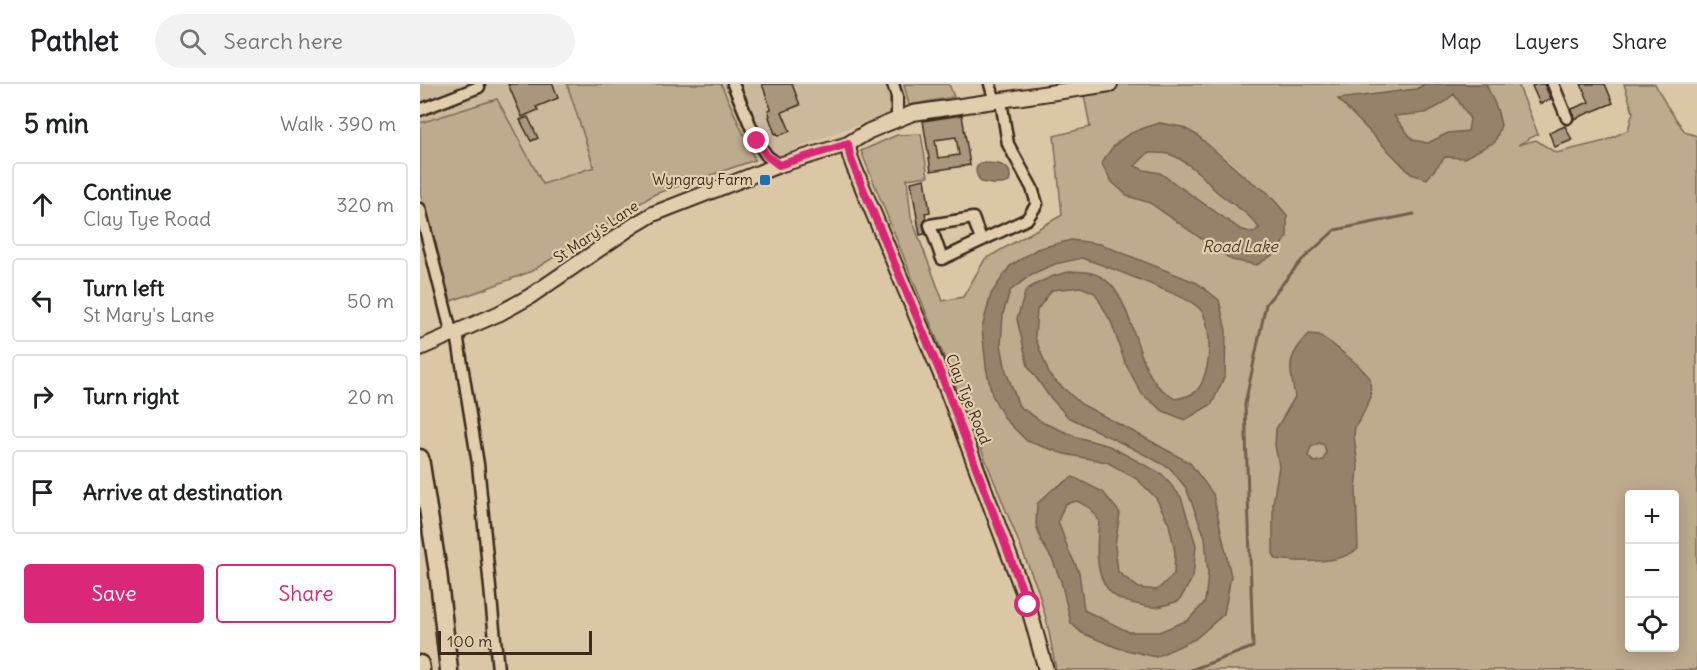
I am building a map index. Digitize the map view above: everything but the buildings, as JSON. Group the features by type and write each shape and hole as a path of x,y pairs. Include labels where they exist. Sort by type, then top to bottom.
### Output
{"highway":[{"path":"420,458 438,572 449,670"},
{"path":"420,664 421,670"}],"main road":[{"name":"St Mary's Lane","path":"420,348 500,313 529,297 653,214 779,165 848,144 869,131 897,119 913,113 1110,84"},
{"name":"Clay Tye Road","path":"848,144 854,167 942,377 977,469 1028,605 1046,670"}],"lane":[{"path":"733,84 757,141 767,156 779,165"},
{"path":"893,84 897,97 897,119"},
{"path":"981,240 973,218 930,225 942,259 1027,219 1037,204 1032,188 1008,144 998,101 990,84"},
{"path":"1553,84 1567,118"},
{"path":"420,110 479,87"},
{"path":"420,209 458,340 477,464 498,670"}],"shaded area":[{"path":"420,84 568,84 594,167 543,184 497,99 420,123"},
{"path":"567,84 721,84 755,160 655,194 532,271 451,301 420,192 420,123 497,99 543,184 594,167"},
{"path":"721,84 904,84 909,105 782,155 755,160"},
{"path":"904,84 949,84 954,97 909,105"},
{"path":"1082,84 1518,84 1538,134 1518,145 1536,140 1556,153 1605,141 1628,130 1633,112 1624,84 1655,84 1685,132 1697,136 1697,670 1056,670 1038,590 861,151 897,135 921,134 928,176 907,179 911,217 943,301 963,297 985,259 1062,215 1054,136 1090,127"}],"water":[{"path":"1425,84 1486,84 1501,125 1495,142 1464,158 1445,157 1427,179 1411,174 1338,99 1416,89","holes":["1454,94 1470,119 1468,131 1448,133 1428,143 1413,140 1394,116 1426,113 1441,105"]},
{"name":"Road Lake","path":"1160,123 1182,127 1197,135 1246,178 1267,192 1287,215 1287,237 1274,254 1257,265 1232,260 1150,203 1128,196 1112,182 1102,164 1107,155 1125,136","holes":["1148,153 1169,154 1186,163 1216,191 1250,217 1259,228 1253,233 1240,229 1160,173 1135,166"]},
{"path":"981,163 1002,165 1009,171 1009,182 992,184 981,182 976,172"},
{"path":"1071,240 1100,244 1197,283 1219,300 1226,330 1225,375 1212,404 1185,420 1163,411 1142,394 1125,363 1112,324 1095,293 1081,287 1052,290 1037,310 1035,337 1050,376 1081,404 1190,463 1213,494 1231,576 1224,614 1195,639 1156,657 1118,648 1082,633 1071,623 1061,581 1041,541 1036,524 1037,504 1053,489 1073,477 1103,492 1120,513 1115,545 1118,572 1139,588 1157,590 1174,574 1175,552 1169,524 1156,498 1137,479 1107,462 1064,454 1027,441 1005,419 992,395 986,367 982,328 991,294 1010,266 1037,249","holes":["1082,258 1141,280 1192,303 1204,314 1208,329 1208,361 1203,381 1194,393 1175,399 1157,385 1148,371 1122,302 1114,288 1102,277 1078,271 1054,276 1040,282 1026,290 1017,319 1028,366 1048,395 1068,417 1170,468 1186,488 1205,537 1208,574 1205,602 1188,620 1159,632 1129,632 1084,610 1079,572 1058,521 1065,504 1077,501 1090,508 1099,521 1097,546 1099,571 1103,582 1119,598 1147,607 1159,607 1179,601 1193,577 1196,545 1181,497 1162,474 1109,446 1077,437 1044,423 1019,406 1006,371 1001,345 1003,314 1010,291 1032,274 1055,264"]},
{"path":"1309,334 1319,335 1358,365 1370,378 1371,397 1355,427 1354,436 1358,466 1356,491 1358,549 1330,560 1276,559 1273,553 1273,503 1279,466 1275,445 1276,429 1295,397 1291,363 1301,343","holes":["1319,443 1324,445 1326,453 1323,460 1314,462 1308,456 1311,447"]}],"waterway":[{"path":"1191,670 1253,647 1245,404 1266,304 1302,260 1335,230 1414,214"}],"place":[{"name":"Wyngray Farm","path":"765,180"}],"route":[{"path":"757,141 767,156 779,165 848,144 854,167 942,377 1028,605"}]}
